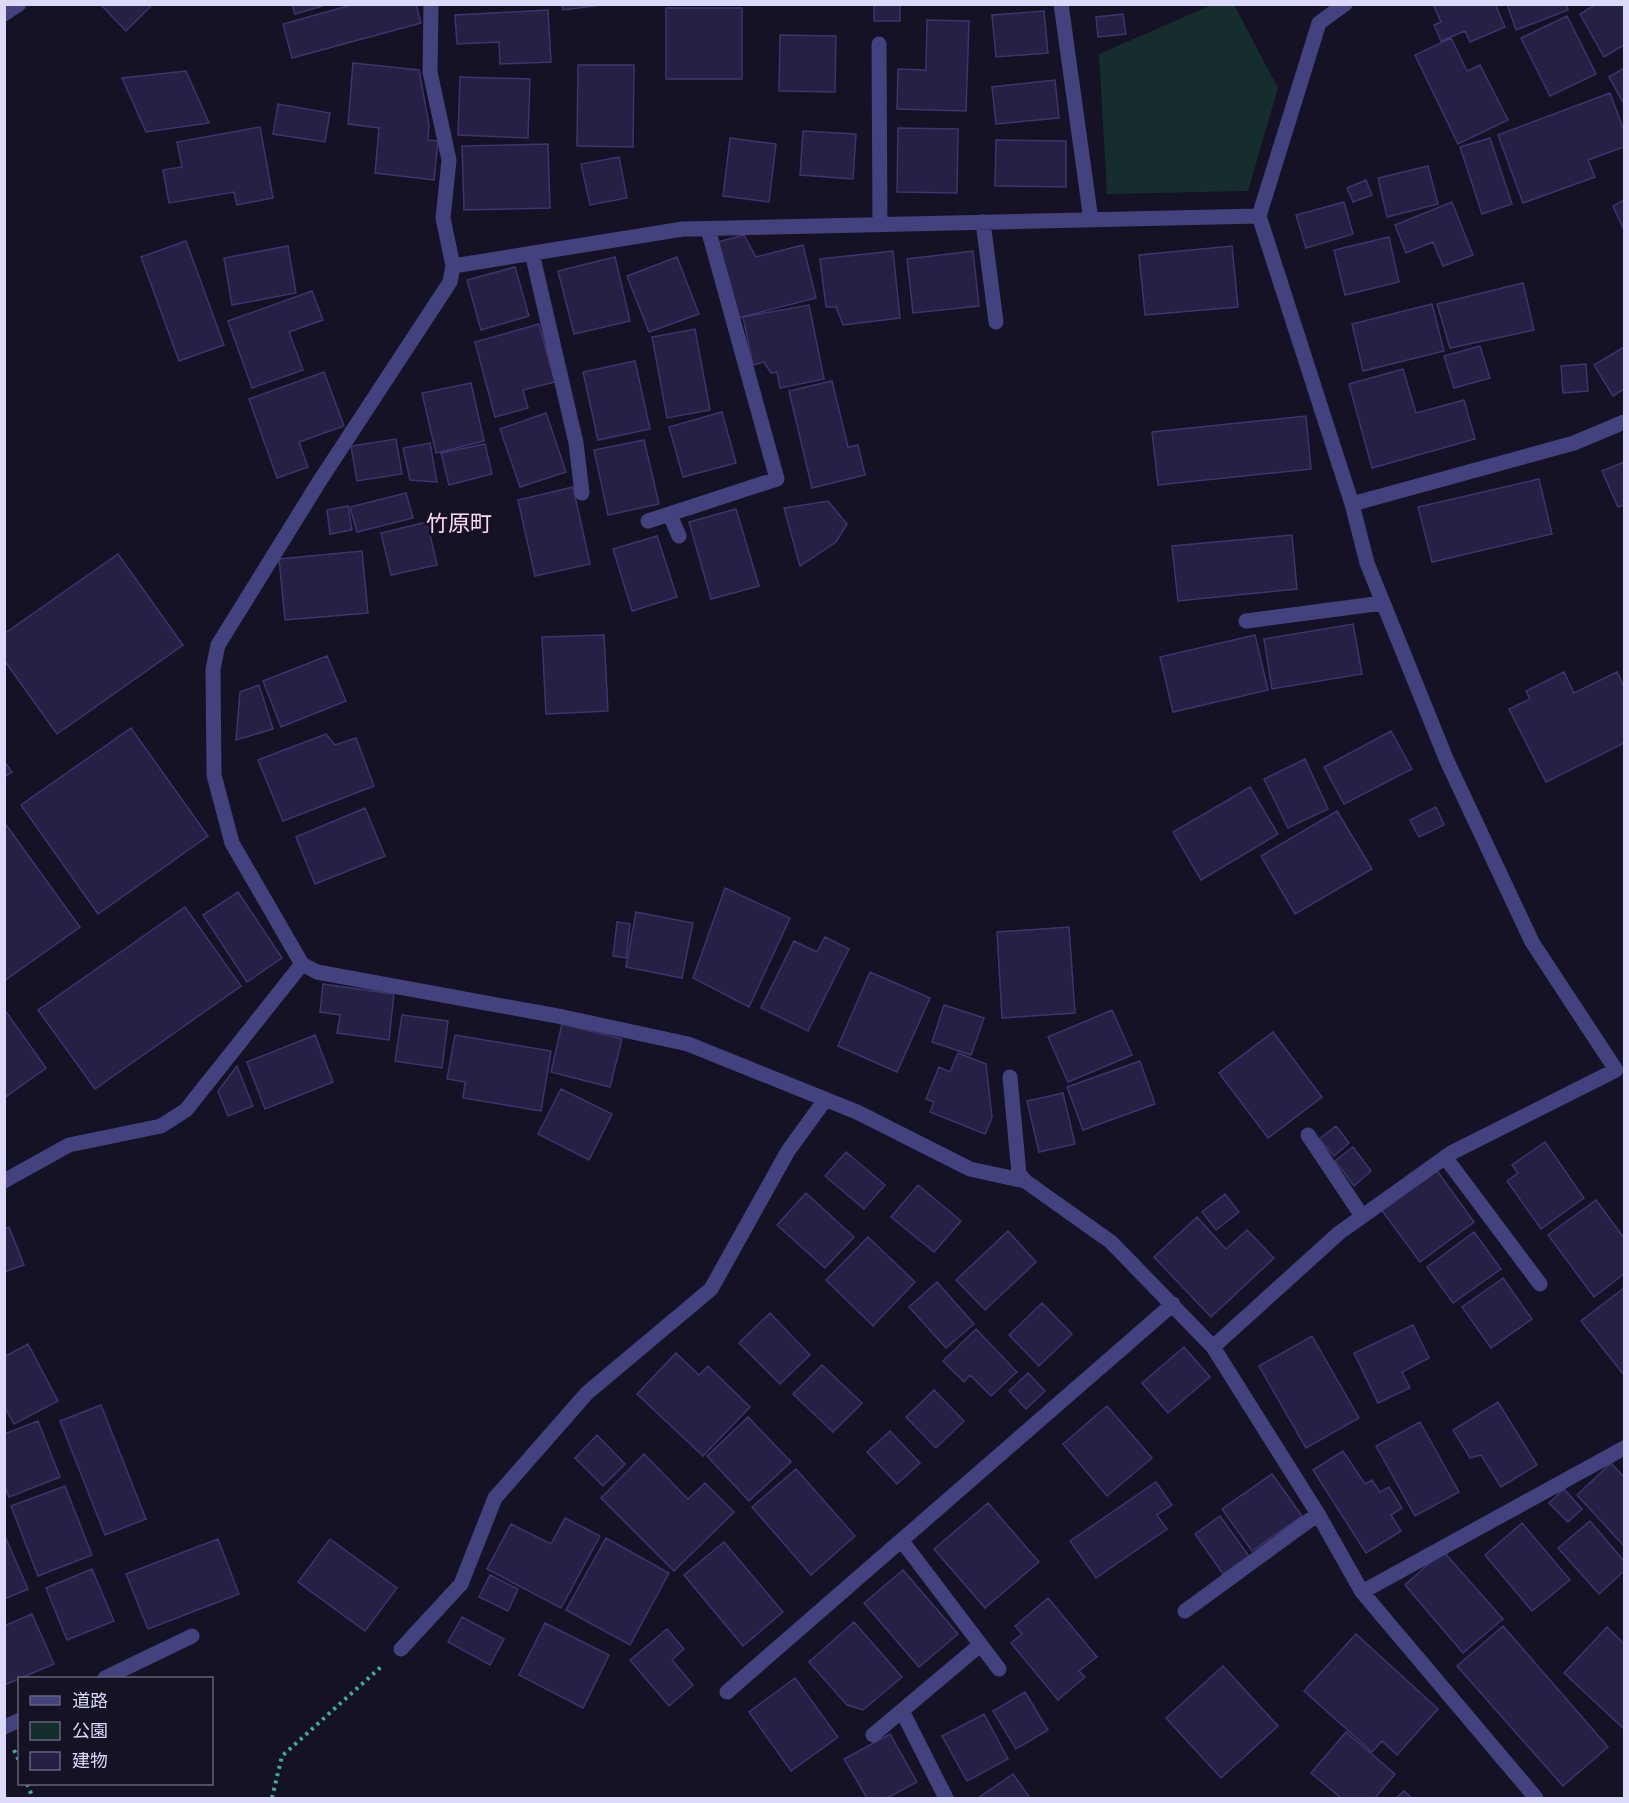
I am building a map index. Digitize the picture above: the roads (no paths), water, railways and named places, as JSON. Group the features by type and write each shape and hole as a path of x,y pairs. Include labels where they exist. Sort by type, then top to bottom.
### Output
{"street":[{"path":"4,14 19,4"},
{"path":"431,4 430,72 449,160 443,218 453,266 450,282 312,492 218,645 213,669 214,775 232,843 302,964 317,972 563,1017 688,1044 858,1112 970,1169 1024,1181"},
{"path":"1061,4 1091,220"},
{"path":"1213,1347 1339,1233 1445,1157 1620,1072 1532,942 1447,761 1367,563 1352,504 1259,216 1319,23 1345,4"},
{"path":"879,44 880,225"},
{"path":"453,266 683,229 1259,216"},
{"path":"983,222 996,322"},
{"path":"648,521 777,479 708,229"},
{"path":"532,253 576,443 582,493"},
{"path":"1352,504 1574,443 1624,422"},
{"path":"670,515 679,536"},
{"path":"1246,621 1383,603"},
{"path":"4,1181 69,1145 161,1126 186,1110 302,964"},
{"path":"1010,1077 1019,1174 1024,1181 1111,1242 1213,1347 1318,1514 1362,1592 1536,1798"},
{"path":"401,1649 461,1584 495,1498 587,1393 711,1289 789,1151 825,1100"},
{"path":"1308,1135 1362,1216"},
{"path":"1445,1157 1540,1284"},
{"path":"727,1692 1173,1304"},
{"path":"1362,1592 1624,1448"},
{"path":"1185,1611 1318,1514"},
{"path":"902,1541 999,1669"},
{"path":"107,1677 192,1636"},
{"path":"873,1735 980,1645"},
{"path":"902,1711 946,1798"},
{"path":"4,1727 18,1721"}],"district":[{"name":"竹原町","path":"459,523"}]}
